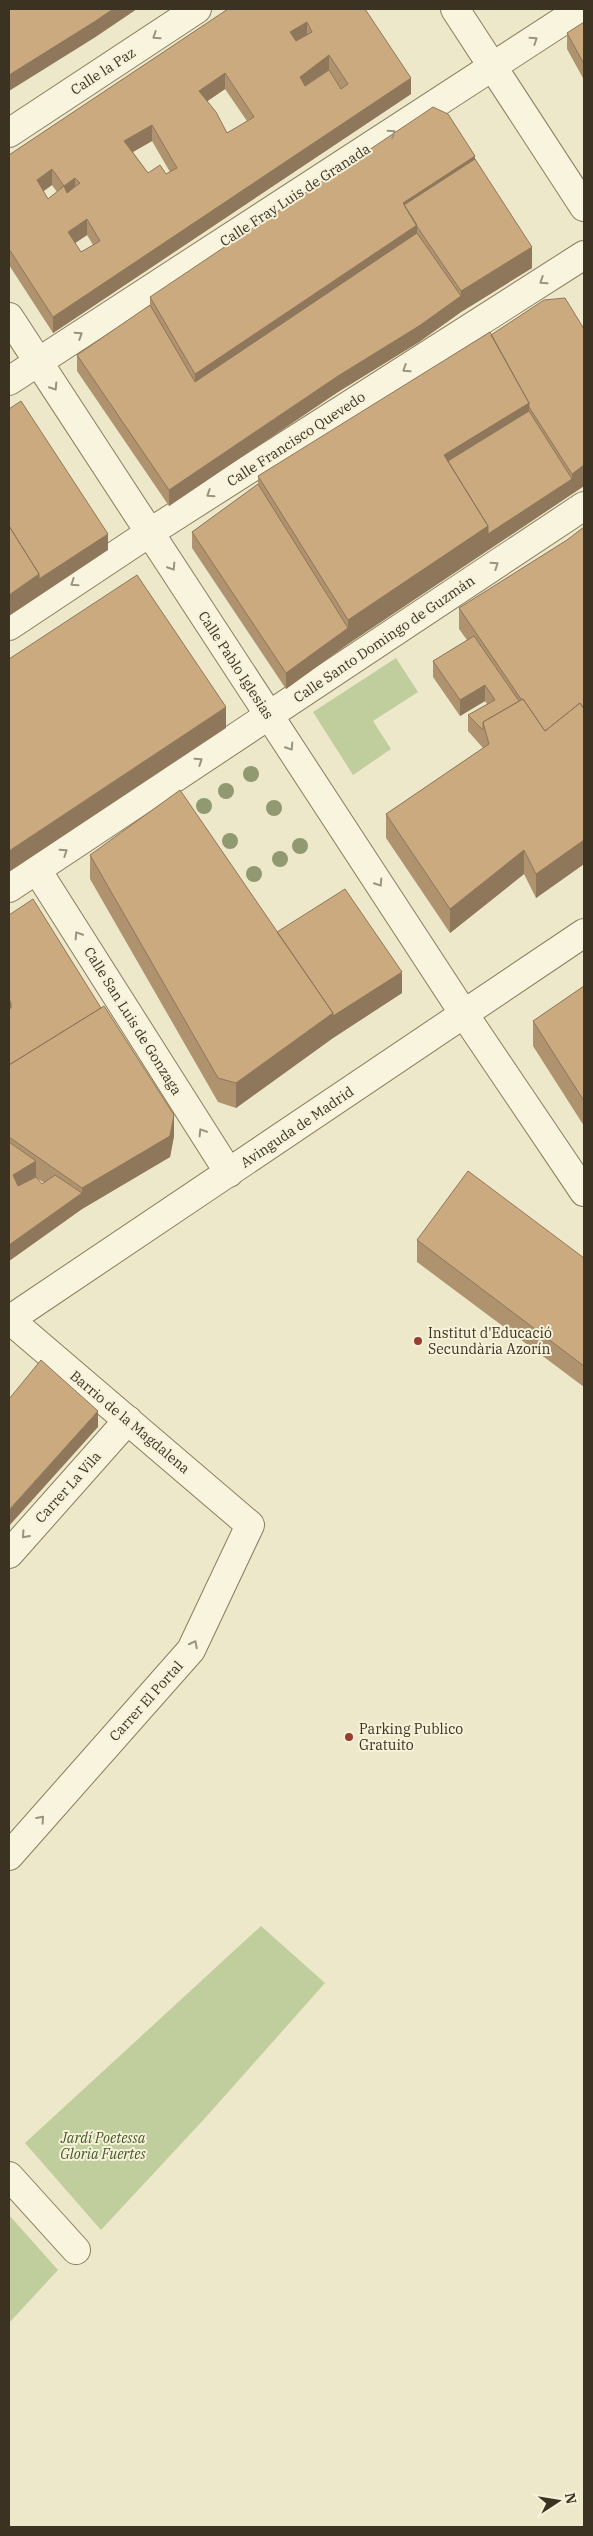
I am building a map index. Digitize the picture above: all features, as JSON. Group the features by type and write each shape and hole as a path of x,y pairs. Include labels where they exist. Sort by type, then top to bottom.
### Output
{"street":[{"name":"Calle la Paz","path":"9,133 197,9"},
{"path":"455,9 584,207"},
{"name":"Calle Fray Luis de Granada","path":"9,381 581,9"},
{"name":"Calle Francisco Quevedo","path":"9,626 149,533 584,255"},
{"name":"Calle Pablo Iglesias","path":"9,317 464,1014 584,1192"},
{"name":"Calle Santo Domingo de Guzmán","path":"9,888 584,506"},
{"name":"Calle San Luis de Gonzaga","path":"37,870 228,1173"},
{"name":"Avinguda de Madrid","path":"9,1320 584,933"},
{"name":"Barrio de la Magdalena","path":"9,1320 250,1524"},
{"name":"Carrer La Vila","path":"9,1554 128,1420"},
{"name":"Carrer El Portal","path":"9,1856 192,1650 250,1524"},
{"path":"9,2176 76,2250"}],"green space":[{"path":"396,658 418,692 373,721 391,749 353,775 313,712"},
{"name":"Jardí Poetessa Gloria Fuertes","path":"261,1926 325,1983 206,2117 101,2230 25,2143"},
{"path":"9,2215 58,2270 9,2323"}],"building":[{"path":"9,9 113,9 9,75"},
{"path":"228,9 365,9 411,78 53,317 9,249 9,155","holes":["307,22 312,32 296,41 290,32","329,55 348,84 341,89 329,70 305,86 300,77","225,73 254,117 227,133 216,112 199,91","152,125 177,168 166,174 160,165 148,173 124,141","52,169 64,186 48,199 37,180","75,178 80,183 67,193 64,186","87,219 100,241 81,252 68,232"]},
{"path":"584,22 584,64 567,33"},
{"path":"433,107 448,114 475,156 403,203 417,225 195,374 150,297"},
{"path":"475,159 532,247 461,291 404,205"},
{"path":"417,233 461,296 419,326 338,376 169,490 77,355 150,305 195,382"},
{"path":"565,298 584,329 584,465 572,474 529,407 529,403 491,335 544,300"},
{"path":"490,332 529,403 444,455 488,526 348,620 258,476"},
{"path":"21,401 108,534 39,579 39,574 9,526 9,409"},
{"path":"529,411 572,479 488,534 488,526 448,461"},
{"path":"258,484 348,628 286,673 192,532"},
{"path":"9,526 39,574 9,595"},
{"path":"584,527 584,709 580,703 545,731 459,608 567,540"},
{"path":"137,575 226,707 9,851 9,659"},
{"path":"474,636 519,701 483,722 483,730 468,715 495,700 485,685 460,700 433,661"},
{"path":"523,699 545,731 580,703 584,709 584,840 536,874 524,850 450,909 386,814 489,744 483,722"},
{"path":"180,790 333,1013 236,1083 218,1078 90,855"},
{"path":"345,889 402,972 333,1016 333,1013 277,932"},
{"path":"33,899 101,1008 9,1065 9,1009 11,1008 11,1003 9,999 9,915"},
{"path":"584,986 584,1101 533,1021"},
{"path":"104,1006 174,1115 170,1136 82,1188 9,1137 9,1065"},
{"path":"9,1142 36,1161 13,1175 18,1186 36,1177 42,1184 55,1175 82,1193 9,1245"},
{"path":"468,1171 584,1258 584,1366 417,1240"},
{"path":"41,1360 98,1411 9,1510 9,1399"}],"place":[{"name":"Institut d'Educació Secundària Azorín","path":"418,1341"},
{"name":"Parking Publico Gratuito","path":"349,1737"}]}
